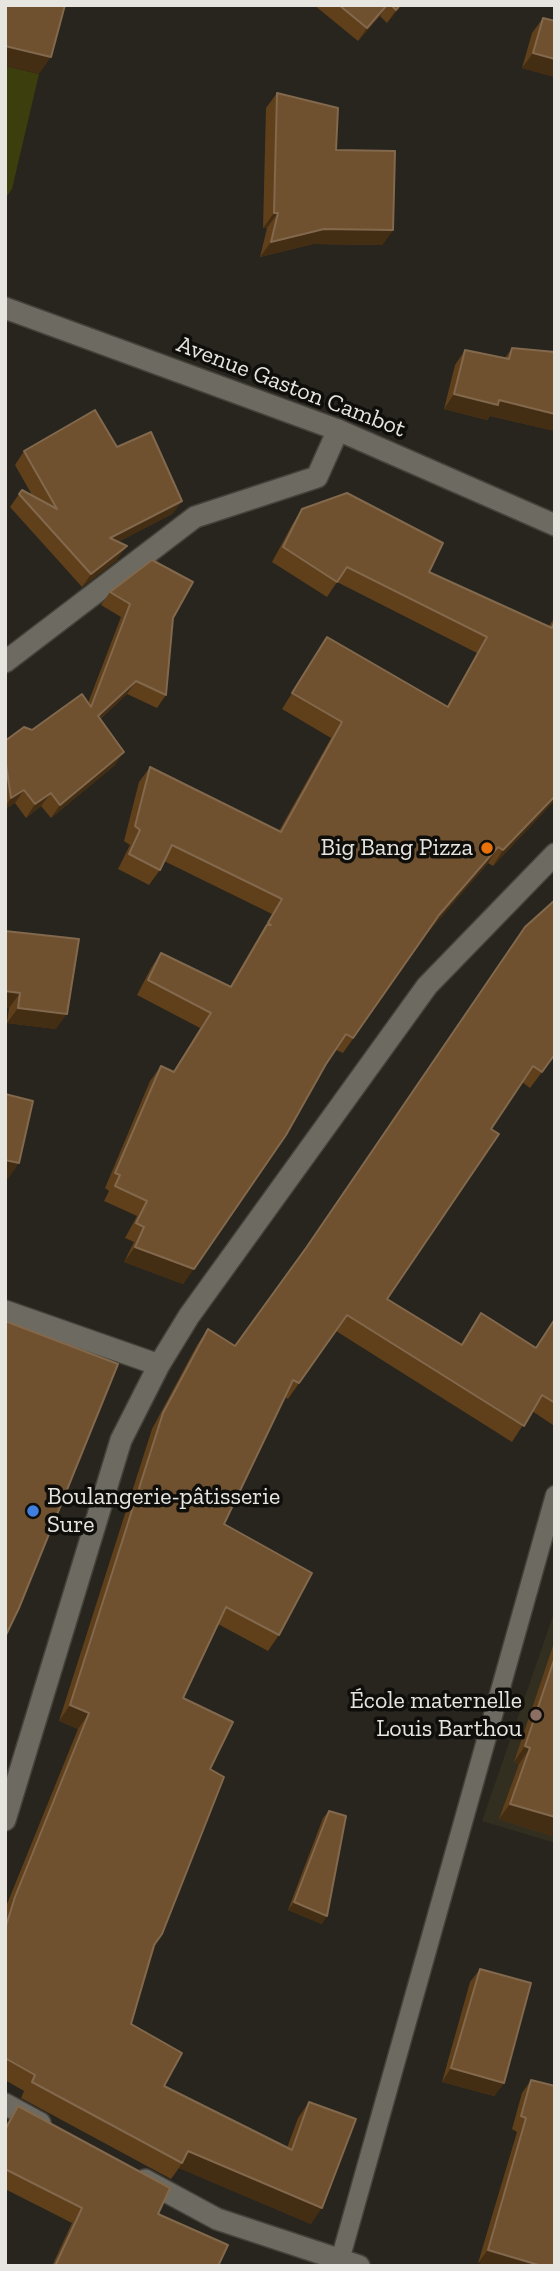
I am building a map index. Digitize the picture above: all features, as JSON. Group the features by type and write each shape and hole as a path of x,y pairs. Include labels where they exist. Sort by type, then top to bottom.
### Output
{"street":[{"name":"Avenue Gaston Cambot","path":"5,308 338,430 555,525"},
{"path":"5,662 195,517 317,477 338,430"},
{"path":"5,1820 121,1440 159,1365 189,1316 427,986 555,854"},
{"path":"5,1311 159,1365"},
{"path":"5,2104 52,2129"},
{"path":"123,2168 217,2219 350,2263"}],"lane":[{"path":"350,2263 555,1495"}],"shaded area":[{"path":"5,66 39,74 12,189 5,199"},
{"name":"École maternelle Louis Barthou","path":"555,1610 555,1843 482,1821"}],"building":[{"path":"5,5 65,5 51,57 5,46"},
{"path":"339,5 387,5 367,28"},
{"path":"543,18 555,21 555,59 533,53"},
{"path":"277,93 338,108 336,150 395,151 393,230 324,229 271,242 278,213 274,213"},
{"path":"512,348 555,352 555,414 499,400 498,405 454,394 465,350 509,359"},
{"path":"95,410 117,447 151,432 182,501 110,538 127,546 91,574 19,494 22,490 57,509 24,451"},
{"path":"347,493 443,543 429,572 552,628 555,621 555,796 503,850 498,847 439,915 353,1038 346,1034 286,1135 194,1269 135,1247 144,1227 136,1223 147,1201 115,1186 120,1175 115,1173 161,1066 174,1072 211,1013 148,980 161,953 231,987 267,925 271,925 268,923 282,899 172,845 160,870 129,854 140,830 135,826 150,767 281,832 342,722 292,693 327,637 448,707 487,637 347,567 337,582 283,547 302,509"},
{"path":"152,560 193,582 173,618 166,695 136,681 98,716 124,752 60,805 51,793 35,804 24,790 11,798 5,741 24,727 32,730 82,694 91,707 130,604 110,592"},
{"path":"555,900 555,1054 542,1072 533,1066 491,1129 499,1134 387,1299 462,1345 481,1313 536,1348 555,1319 555,1403 542,1395 524,1426 347,1315 299,1383 293,1380 224,1524 312,1573 279,1635 226,1607 183,1698 233,1722 210,1769 224,1777 162,1934 154,1945 131,2024 182,2053 164,2086 292,2150 309,2102 356,2119 322,2208 188,2151 182,2163 32,2082 35,2075 5,2058 5,1929 15,1897 89,1713 70,1705 163,1413 208,1329 235,1346 306,1248 525,927"},
{"path":"5,931 79,939 67,1014 18,1008 20,993 5,991"},
{"path":"5,1094 33,1101 19,1163 5,1160"},
{"path":"5,1321 118,1364 5,1637"},
{"path":"555,1657 555,1817 510,1804 530,1748 525,1746"},
{"path":"329,1811 346,1816 327,1916 294,1902"},
{"path":"480,1969 531,1983 504,2083 451,2068"},
{"path":"531,2080 555,2086 555,2266 542,2266 488,2250 526,2118 521,2116"},
{"path":"18,2106 170,2188 158,2214 228,2245 218,2266 55,2266 82,2208 5,2169 5,2130"}],"place":[{"name":"Big Bang Pizza","path":"487,848"},
{"name":"Boulangerie-pâtisserie Sure","path":"33,1511"},
{"name":"École maternelle Louis Barthou","path":"536,1715"}]}
